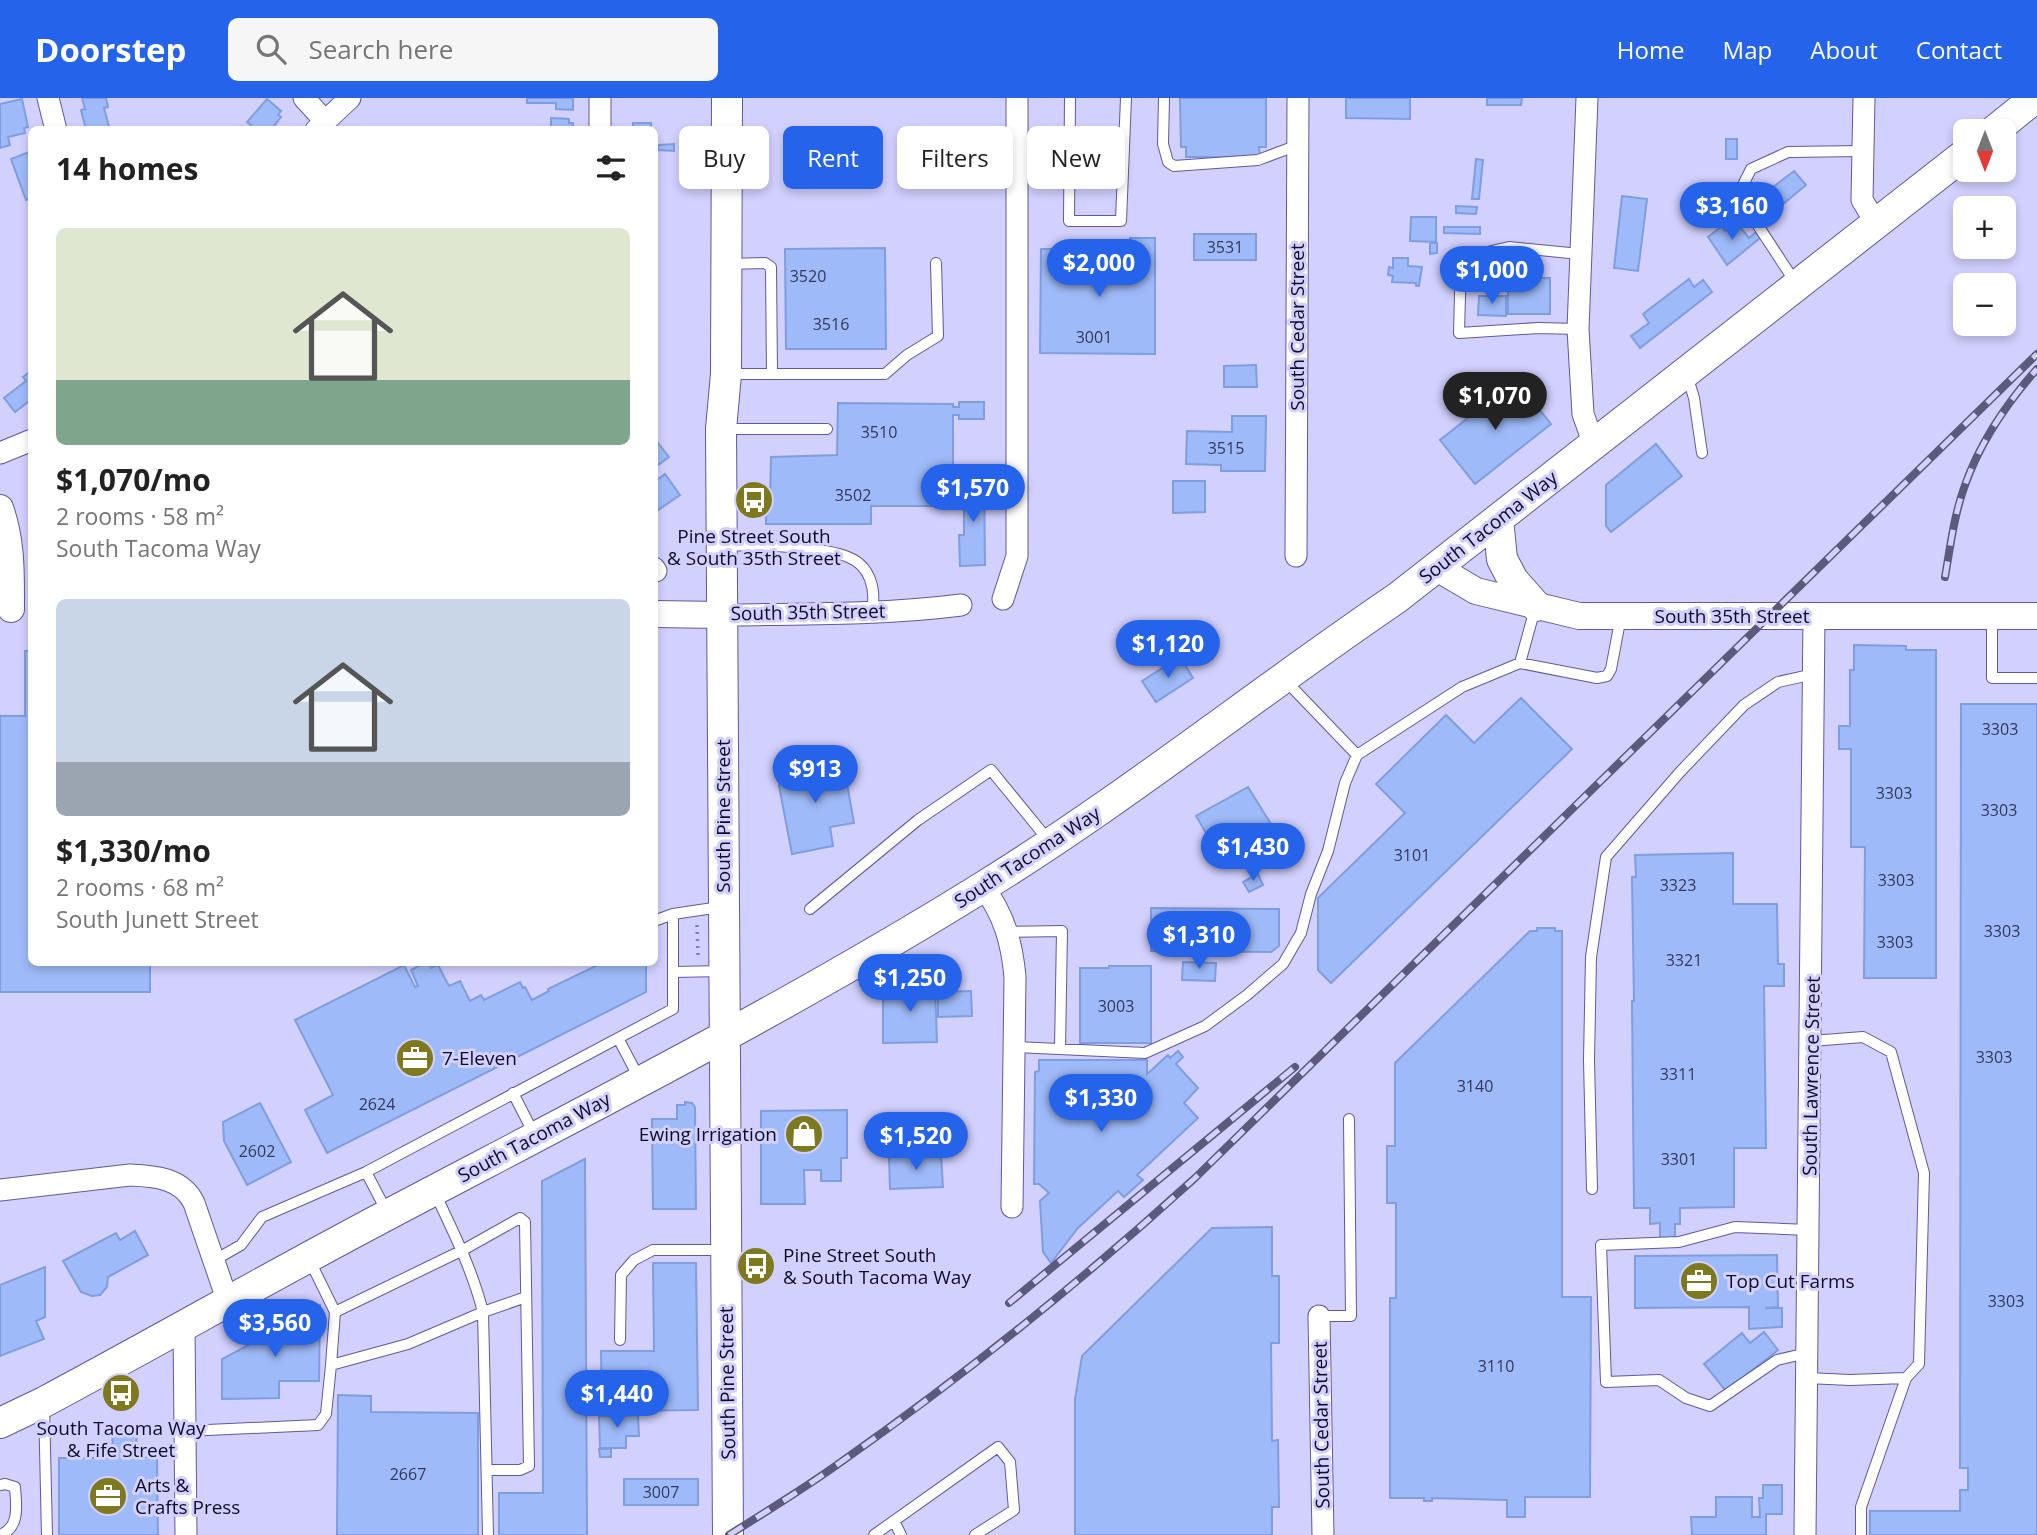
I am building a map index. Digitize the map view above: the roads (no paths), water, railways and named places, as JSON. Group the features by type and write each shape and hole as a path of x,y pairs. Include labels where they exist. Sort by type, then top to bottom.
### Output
{"main road":[{"name":"South Pine Street","path":"727,98 726,374 721,429 722,615 710,909 713,963 724,1036 729,1535"},
{"path":"2009,119 2035,98"},
{"name":"South Tacoma Way","path":"0,1423 44,1402 389,1214 797,997 1051,844 1437,568 1953,163"},
{"path":"1498,519 1502,559 1513,580 1536,606"}],"street":[{"path":"48,98 55,126"},
{"path":"303,98 320,125 350,98"},
{"path":"600,98 600,126"},
{"path":"1003,599 1017,556 1017,98"},
{"name":"South Cedar Street","path":"1296,556 1298,98"},
{"path":"1587,98 1578,329 1583,414 1594,445"},
{"path":"1864,98 1862,200 1876,223"},
{"path":"0,453 28,442"},
{"path":"0,508 8,530 14,609"},
{"name":"South 35th Street","path":"1437,568 1476,591 1579,616 2037,616"},
{"name":"South 35th Street","path":"658,614 872,611 961,605"},
{"name":"South Lawrence Street","path":"1805,1535 1814,616"},
{"path":"983,887 994,901 1007,932 1015,977 1012,1207"},
{"path":"0,1190 130,1175 146,1175 174,1182 189,1194 228,1302"},
{"name":"South Cedar Street","path":"1319,1316 1322,1535"},
{"path":"184,1327 186,1535"}],"lane":[{"path":"1070,98 1069,221 1121,221 1126,98"},
{"path":"1164,98 1163,144 1168,163 1174,166 1258,159 1298,145"},
{"path":"1797,285 1738,195 1751,169 1788,152 1863,151"},
{"path":"1578,329 1513,329 1459,333 1461,258 1509,247 1580,254"},
{"path":"726,374 885,374 907,355 937,336 936,262"},
{"path":"726,264 765,263 771,267 772,374"},
{"path":"1686,372 1694,398 1702,453"},
{"path":"721,429 827,429"},
{"path":"722,545 825,551 851,557 872,581 875,597 872,611"},
{"path":"1520,663 1536,606"},
{"path":"1014,1047 1145,1053 1205,1026 1283,964 1301,933 1311,894 1328,851 1345,783 1357,755 1462,687 1520,663 1597,678 1607,676 1611,669 1621,616"},
{"path":"1992,616 1992,678 2037,678"},
{"path":"1592,1189 1589,1060 1591,957 1606,857 1680,772 1744,705 1778,682 1814,674"},
{"path":"1283,678 1357,755"},
{"path":"810,909 918,820 991,770 1051,844"},
{"path":"658,920 673,914 710,909"},
{"path":"213,1261 241,1245 262,1217 366,1172 673,1009 673,914"},
{"path":"1007,932 1062,931 1060,1049"},
{"path":"673,972 713,963"},
{"path":"1811,1041 1863,1037 1891,1052 1924,1172 1919,1364 1906,1378 1861,1507 1861,1535"},
{"path":"618,1038 640,1080"},
{"path":"513,1093 536,1136"},
{"path":"1319,1316 1351,1316 1349,1119"},
{"path":"366,1172 389,1214"},
{"path":"434,1191 463,1250 483,1312 488,1535"},
{"path":"335,1312 463,1250 520,1218 525,1222 529,1466 520,1470 487,1470"},
{"path":"1807,1353 1777,1360 1710,1406 1686,1398 1659,1380 1606,1382 1601,1245 1679,1242 1735,1227 1809,1230"},
{"path":"620,1340 621,1275 634,1260 653,1250 726,1250"},
{"path":"186,1431 318,1425 326,1414 335,1312 309,1258"},
{"path":"331,1365 408,1344 526,1297"},
{"path":"1807,1378 1906,1378"},
{"path":"44,1402 47,1535"},
{"path":"874,1535 998,1447 1010,1462 1014,1510 975,1535"},
{"path":"0,1485 15,1487 17,1516 6,1533 0,1535"},
{"path":"894,1521 901,1535"}],"railway":[{"path":"729,1535 827,1472 978,1361 1110,1253 1195,1178 2037,354"},
{"path":"1945,577 1958,510 1977,456 1994,425 2037,369"},
{"path":"1009,1303 1295,1067"}],"place":[{"name":"Pine Street South & South 35th Street","path":"754,500"},
{"name":"7-Eleven","path":"415,1058"},
{"name":"Ewing Irrigation","path":"804,1134"},
{"name":"Pine Street South & South Tacoma Way","path":"756,1266"},
{"name":"Top Cut Farms","path":"1699,1281"},
{"name":"South Tacoma Way & Fife Street","path":"121,1393"},
{"name":"Arts & Crafts Press","path":"108,1496"}]}
